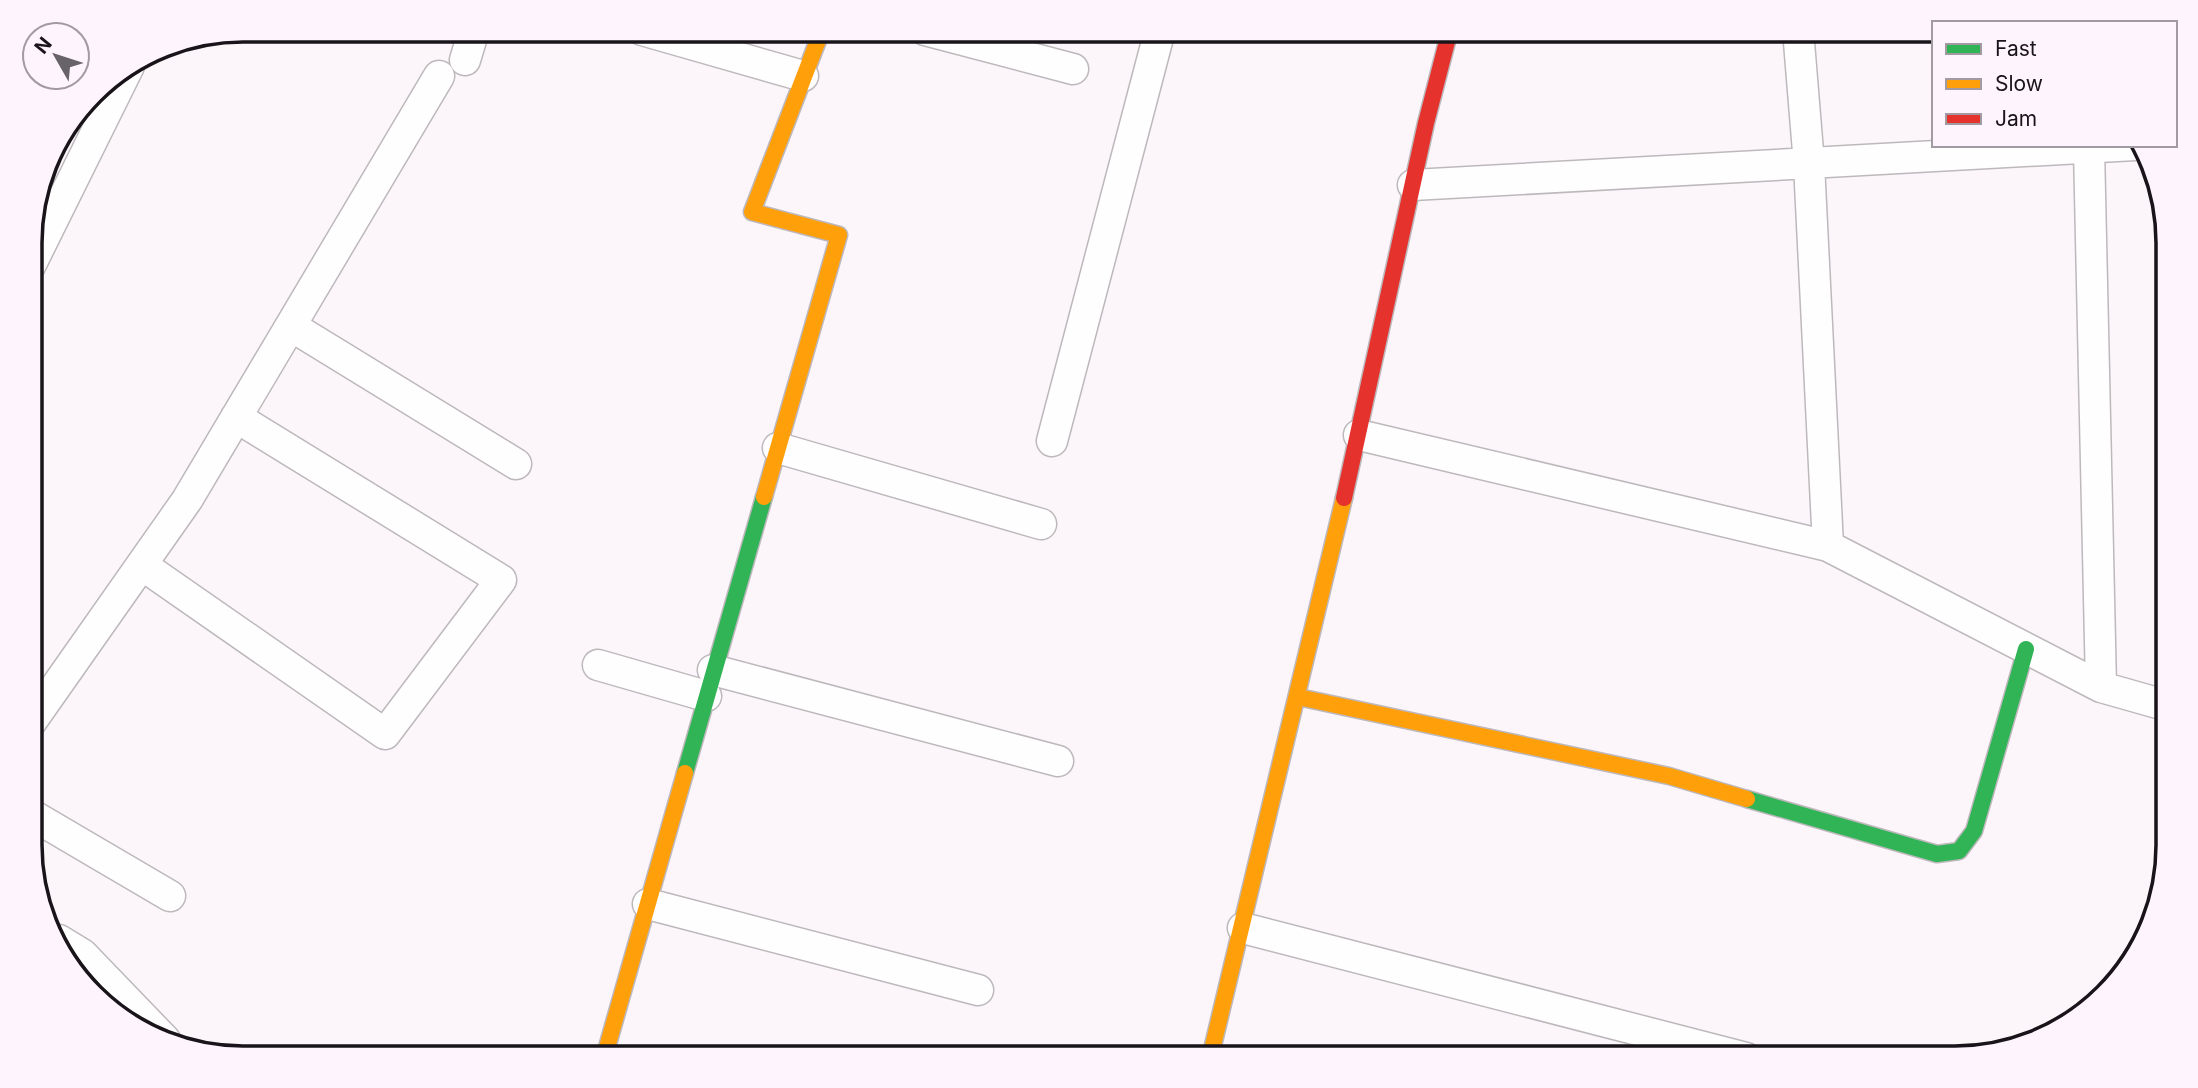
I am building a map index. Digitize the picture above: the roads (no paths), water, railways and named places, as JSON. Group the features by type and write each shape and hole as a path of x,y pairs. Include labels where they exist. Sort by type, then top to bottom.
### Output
{"street":[{"path":"465,60 470,42"},
{"path":"684,42 803,76"},
{"path":"607,1046 839,235 752,212 817,42"},
{"path":"971,42 1073,69"},
{"path":"1052,441 1157,42"},
{"path":"1213,1046 1359,435 1447,42"},
{"path":"1799,42 1809,164 1828,546"},
{"path":"42,706 187,500 439,76"},
{"path":"42,241 118,86"},
{"path":"1413,185 2112,147"},
{"path":"2089,149 2101,687"},
{"path":"291,326 516,464"},
{"path":"142,565 385,734 501,580 236,417"},
{"path":"1359,435 1828,546 2101,687 2156,703"},
{"path":"778,448 1041,524"},
{"path":"1297,697 1669,776 1937,854 1959,851 1973,831 2026,649"},
{"path":"598,665 709,683 1058,761"},
{"path":"42,822 170,896"},
{"path":"648,904 978,990"},
{"path":"1243,928 1700,1046"},
{"path":"70,947 82,954 146,1021"}]}
